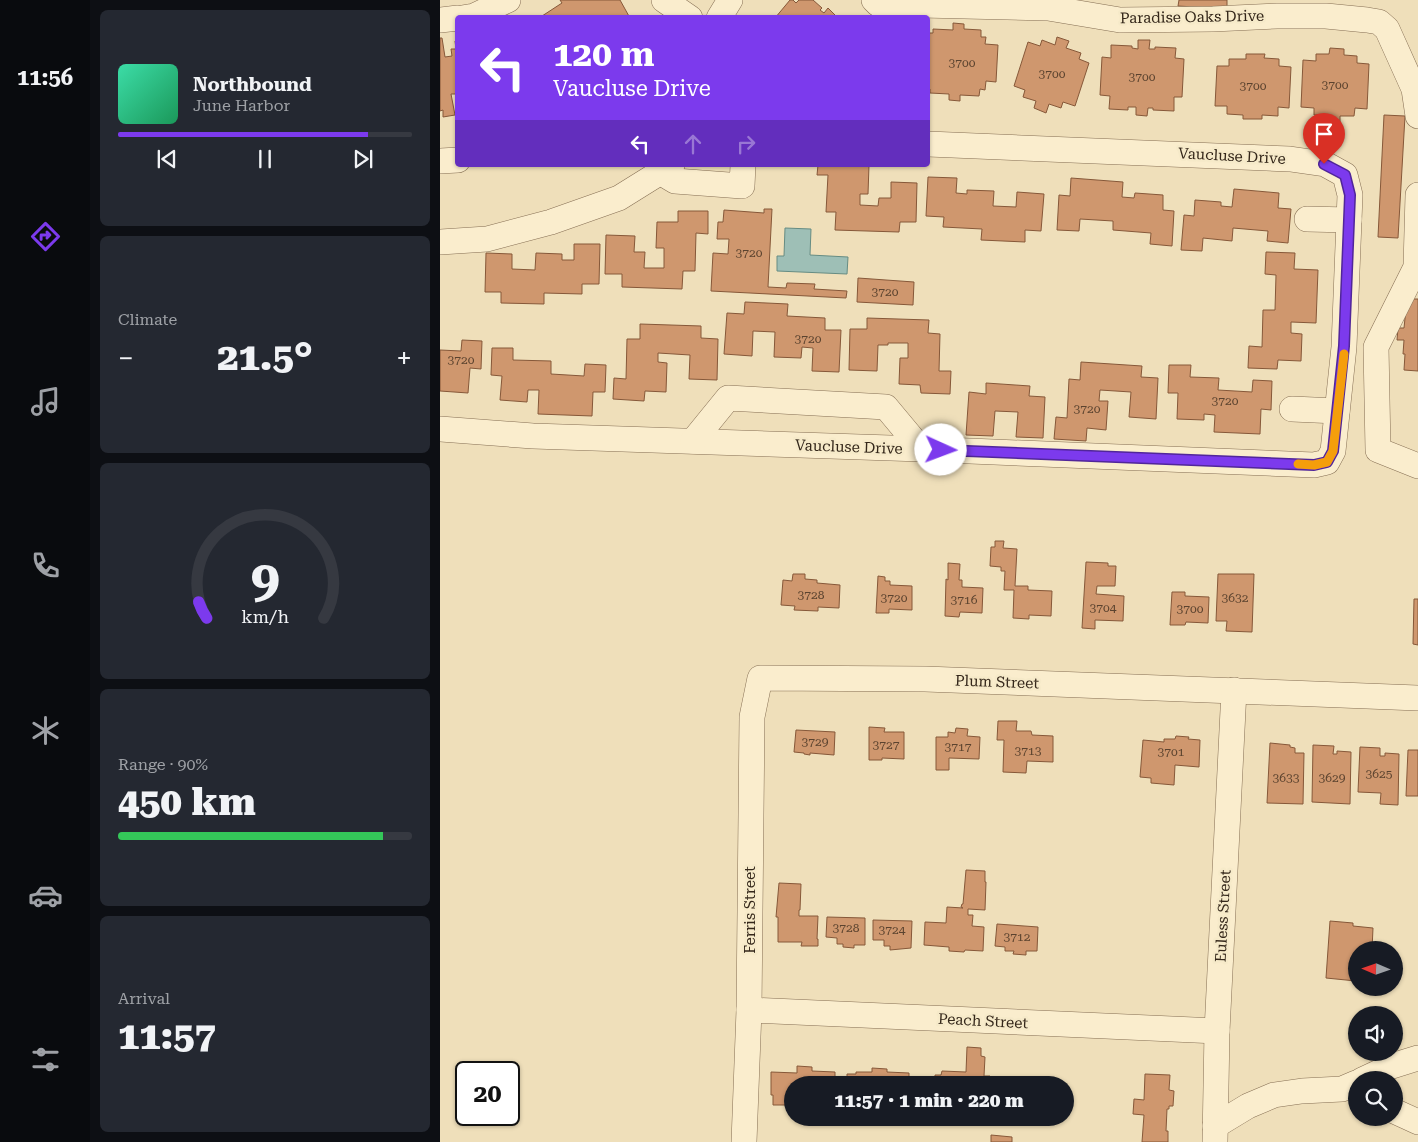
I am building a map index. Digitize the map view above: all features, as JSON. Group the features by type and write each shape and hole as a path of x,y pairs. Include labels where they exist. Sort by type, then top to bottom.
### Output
{"street":[{"path":"473,10 508,0"},
{"path":"664,0 686,15"},
{"path":"721,15 730,0"},
{"name":"Paradise Oaks Drive","path":"883,7 1048,8 1120,20 1213,19 1253,8 1278,8 1379,22 1387,29 1416,88 1418,116"},
{"path":"440,20 455,18"},
{"name":"Vaucluse Drive","path":"440,429 533,436 1314,465 1327,462 1333,451 1344,346 1350,195 1345,175 1324,164 1290,158 930,144"},
{"path":"440,162 455,160"},
{"path":"440,242 487,239 551,222 619,198 666,169 675,181 742,186 743,167"},
{"path":"1418,195 1416,267 1376,347 1378,450 1418,466"},
{"path":"1307,219 1349,220"},
{"path":"693,441 728,398 886,406 921,449"},
{"path":"1292,409 1337,411"},
{"name":"Plum Street","path":"760,678 925,679 1418,698"},
{"name":"Ferris Street","path":"744,1142 749,1010 752,717 760,678"},
{"name":"Euless Street","path":"1215,1134 1217,1031 1234,690"},
{"name":"Peach Street","path":"749,1010 1217,1031"},
{"path":"1383,1071 1392,1066 1418,1058"},
{"path":"1215,1134 1248,1106 1274,1095 1348,1087"},
{"path":"1403,1115 1418,1122"}],"water":[{"path":"785,228 811,229 810,255 848,257 847,274 777,271 777,256 784,256"}],"building":[{"path":"560,0 620,0 628,15 544,15 562,3"},
{"path":"790,0 796,3 799,0 813,0 822,8 820,10 824,13 828,8 835,15 778,15"},
{"path":"1179,0 1227,0 1227,9 1178,6"},
{"path":"953,23 964,24 964,29 981,30 981,37 986,37 985,44 998,45 996,82 986,81 985,90 980,89 979,96 960,95 960,101 949,100 949,94 930,93 930,33 933,33 933,29 953,30"},
{"path":"1057,37 1069,41 1066,48 1081,53 1079,59 1089,63 1075,106 1063,102 1061,108 1049,104 1046,113 1034,108 1036,101 1023,97 1025,90 1014,86 1028,42 1040,46 1042,40 1055,45"},
{"path":"440,38 442,38 445,57 452,56 451,49 455,49 455,94 451,94 455,115 443,117 443,110 440,111"},
{"path":"1138,40 1150,40 1149,49 1155,49 1155,47 1176,48 1175,58 1184,59 1182,97 1174,97 1174,111 1148,108 1147,116 1136,115 1136,107 1128,107 1128,110 1109,109 1110,96 1100,95 1102,57 1111,58 1111,45 1132,46 1132,48 1138,49"},
{"path":"1330,48 1344,49 1344,55 1357,56 1357,63 1369,64 1367,109 1355,108 1354,116 1340,116 1340,123 1326,122 1327,115 1314,115 1314,108 1301,107 1303,60 1316,61 1316,54 1329,54"},
{"path":"1246,54 1265,54 1264,58 1279,59 1279,66 1291,67 1289,108 1278,107 1278,116 1262,115 1262,119 1243,119 1243,115 1227,114 1227,106 1215,106 1217,66 1229,66 1229,59 1246,59"},
{"path":"1384,115 1405,116 1398,238 1378,237"},
{"path":"818,167 869,167 868,194 860,194 860,205 878,206 879,198 891,198 891,182 917,183 916,222 900,222 899,232 835,230 836,212 826,212 828,175 817,175"},
{"path":"928,177 957,178 956,193 967,194 967,190 994,191 993,206 1016,207 1017,192 1044,194 1041,231 1025,230 1025,242 981,240 982,229 943,227 944,217 926,216"},
{"path":"1071,178 1123,182 1122,197 1134,198 1135,193 1163,195 1163,210 1174,211 1172,246 1150,244 1151,233 1113,230 1113,221 1080,219 1079,231 1057,230 1059,195 1070,196"},
{"path":"1234,189 1279,193 1278,208 1291,209 1288,243 1267,241 1268,231 1233,228 1232,241 1203,238 1202,251 1181,250 1184,215 1194,216 1195,200 1221,202 1221,206 1232,207"},
{"path":"764,209 772,209 768,287 786,288 787,283 815,284 814,289 847,291 846,298 711,291 713,253 728,254 729,239 717,239 718,222 723,222 724,210 764,213"},
{"path":"678,211 708,211 708,234 696,233 695,271 683,271 682,289 622,287 622,274 605,274 606,235 635,236 634,252 645,252 644,268 664,268 664,248 656,248 657,222 678,222"},
{"path":"574,244 600,244 599,284 582,284 582,294 544,293 544,304 501,303 501,292 485,292 486,253 512,254 512,269 535,270 536,253 562,254 562,260 574,260"},
{"path":"1266,252 1295,253 1294,269 1318,270 1316,323 1291,322 1291,333 1302,334 1301,361 1278,360 1277,369 1248,368 1249,346 1262,347 1263,310 1275,310 1276,275 1265,274"},
{"path":"858,278 914,282 913,305 857,302"},
{"path":"1407,299 1418,299 1418,371 1404,370 1404,340 1397,340 1398,328 1404,328"},
{"path":"745,302 788,304 787,316 825,318 825,330 841,330 839,372 812,371 813,348 802,347 801,358 774,357 775,332 753,331 752,356 724,354 727,313 744,314"},
{"path":"867,318 929,320 928,333 940,334 939,371 951,371 950,394 921,393 920,385 899,384 900,358 908,358 908,343 878,345 877,371 849,370 850,329 867,329"},
{"path":"640,324 701,326 701,338 718,339 717,380 689,379 690,355 658,353 658,362 667,363 666,392 645,391 644,401 613,399 614,378 626,379 627,339 640,339"},
{"path":"462,340 482,341 481,369 470,368 468,393 440,391 440,350 461,351"},
{"path":"492,348 513,348 513,360 551,361 551,374 584,376 585,364 606,365 605,392 593,392 592,416 538,414 539,390 528,390 527,402 500,400 502,376 491,375"},
{"path":"1081,362 1142,366 1141,377 1158,378 1156,419 1129,417 1131,392 1100,390 1099,401 1108,401 1106,430 1087,428 1086,441 1054,439 1056,417 1067,418 1069,379 1080,380"},
{"path":"1169,365 1191,365 1190,377 1219,378 1218,390 1252,392 1253,380 1272,381 1271,410 1261,409 1260,434 1214,432 1215,415 1204,414 1204,420 1177,419 1178,393 1168,393"},
{"path":"986,383 1030,386 1029,396 1045,397 1043,438 1016,437 1018,412 995,411 993,436 966,435 969,392 986,394"},
{"path":"995,541 1004,541 1003,548 1017,549 1015,586 1028,586 1028,590 1052,591 1051,616 1029,615 1029,619 1013,618 1014,590 1004,590 1005,571 1001,571 1001,567 990,566 991,547 995,547"},
{"path":"1086,562 1108,563 1108,566 1116,566 1115,586 1097,586 1096,594 1124,596 1123,621 1095,620 1095,629 1082,628"},
{"path":"948,563 960,564 959,580 962,580 962,587 983,588 982,613 960,612 959,617 945,616"},
{"path":"793,574 805,574 805,579 817,580 817,583 840,585 839,608 818,607 818,611 794,610 795,606 781,605 783,580 792,581"},
{"path":"1218,574 1254,574 1252,632 1226,631 1227,621 1216,621"},
{"path":"878,576 885,577 885,581 890,581 890,585 912,586 912,610 889,609 889,613 876,613"},
{"path":"1172,592 1185,592 1185,596 1209,597 1208,623 1186,622 1185,625 1170,625"},
{"path":"1414,599 1418,599 1418,645 1413,644"},
{"path":"998,721 1017,721 1016,731 1031,731 1032,735 1053,736 1053,762 1027,761 1026,773 1003,772 1004,740 997,740"},
{"path":"869,727 885,728 884,732 904,732 904,759 882,758 882,760 869,760"},
{"path":"956,728 968,729 967,736 980,737 979,759 949,758 949,770 936,770 936,737 948,737 948,732 955,733"},
{"path":"796,730 835,732 834,755 810,753 810,755 794,752"},
{"path":"1176,736 1200,740 1199,767 1175,765 1174,785 1151,783 1151,778 1140,777 1143,740 1164,742 1164,739 1175,739"},
{"path":"1270,743 1290,745 1290,747 1295,748 1295,753 1304,753 1303,804 1267,803"},
{"path":"1313,745 1334,746 1333,754 1337,754 1337,751 1351,752 1350,804 1312,802"},
{"path":"1360,747 1380,748 1380,756 1385,756 1385,753 1399,754 1398,805 1380,804 1381,793 1358,792"},
{"path":"1408,750 1418,750 1418,796 1406,796"},
{"path":"966,870 985,871 985,910 968,909 968,915 973,915 972,926 984,927 983,951 949,951 949,947 924,945 925,922 946,923 947,907 963,908 961,907 963,904"},
{"path":"779,883 801,884 799,916 818,916 818,946 801,946 802,942 778,942 778,917 776,917"},
{"path":"827,917 865,918 865,945 854,945 854,948 843,947 843,944 837,944 837,938 826,937"},
{"path":"873,920 912,921 911,948 890,950 890,946 884,946 884,940 873,940"},
{"path":"1330,921 1353,923 1353,926 1373,928 1372,941 1348,941 1348,980 1326,978"},
{"path":"997,924 1038,927 1037,951 1026,951 1026,955 1013,954 1014,951 1005,951 1005,947 995,946"},
{"path":"967,1047 981,1048 981,1056 985,1057 984,1076 935,1076 941,1075 942,1071 966,1072"},
{"path":"797,1066 812,1067 812,1071 835,1072 835,1076 784,1076 784,1105 773,1105 771,1072 797,1073"},
{"path":"872,1068 887,1069 887,1072 909,1073 909,1076 847,1076 847,1074 856,1074 856,1072 872,1072"},
{"path":"1145,1074 1170,1075 1169,1090 1174,1091 1173,1106 1169,1106 1169,1109 1167,1109 1166,1131 1168,1131 1168,1142 1142,1142 1144,1115 1133,1114 1134,1099 1144,1100"},
{"path":"991,1135 1012,1137 1012,1142 991,1142"}],"slow traffic":[{"path":"1298,464 1314,465 1327,462 1333,451 1344,354"}],"route":[{"path":"941,450 1314,465 1327,462 1333,451 1344,346 1350,195 1345,175 1324,164"}]}
